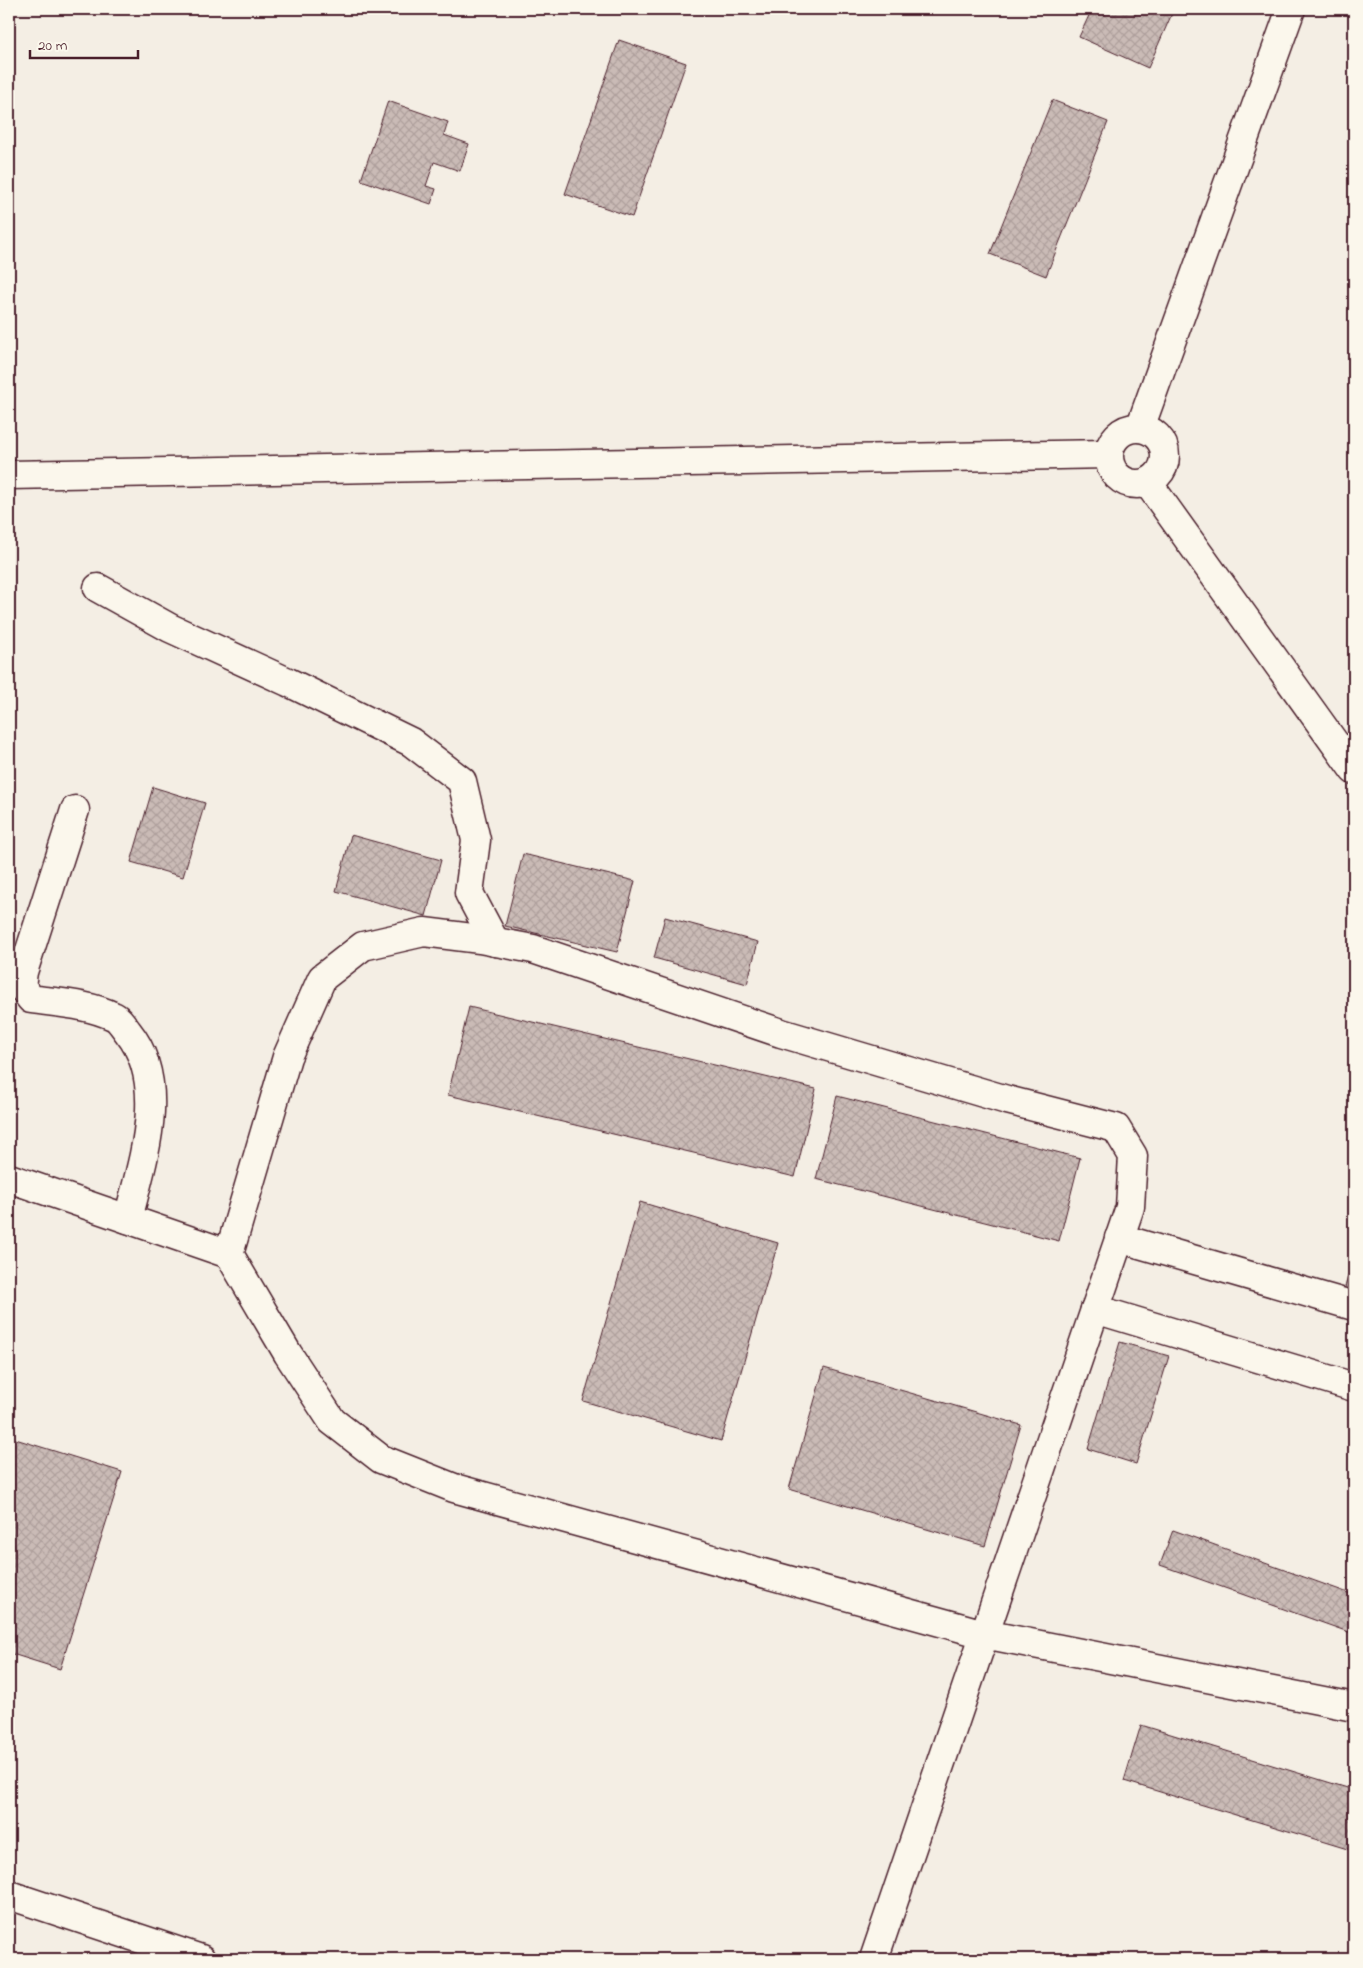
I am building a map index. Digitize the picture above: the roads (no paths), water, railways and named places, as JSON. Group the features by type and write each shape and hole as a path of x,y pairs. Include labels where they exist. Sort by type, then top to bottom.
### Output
{"lane":[{"path":"1140,428 1291,9"},
{"path":"1140,428 1154,433 1163,444 1166,459 1160,473 1148,483 1134,485 1120,480 1110,468 1108,454 1113,440 1125,430 1140,428"},
{"path":"9,475 1108,454"},
{"path":"1148,483 1354,770"},
{"path":"98,588 170,628 288,682 411,742 462,781 476,840 469,893 495,942"},
{"path":"75,810 16,971 22,986 31,999 81,1006 115,1016 135,1041 145,1059 151,1093 150,1112 146,1149 128,1220"},
{"path":"229,1254 287,1057 322,978 363,946 424,932 534,949 781,1033 1007,1100 1116,1128 1133,1156 1130,1207 874,1959"},
{"path":"9,1178 229,1254 288,1354 332,1421 381,1458 454,1488 984,1634 1354,1706"},
{"path":"1119,1238 1354,1306"},
{"path":"1095,1309 1354,1387"},
{"path":"9,1894 200,1959"}]}
